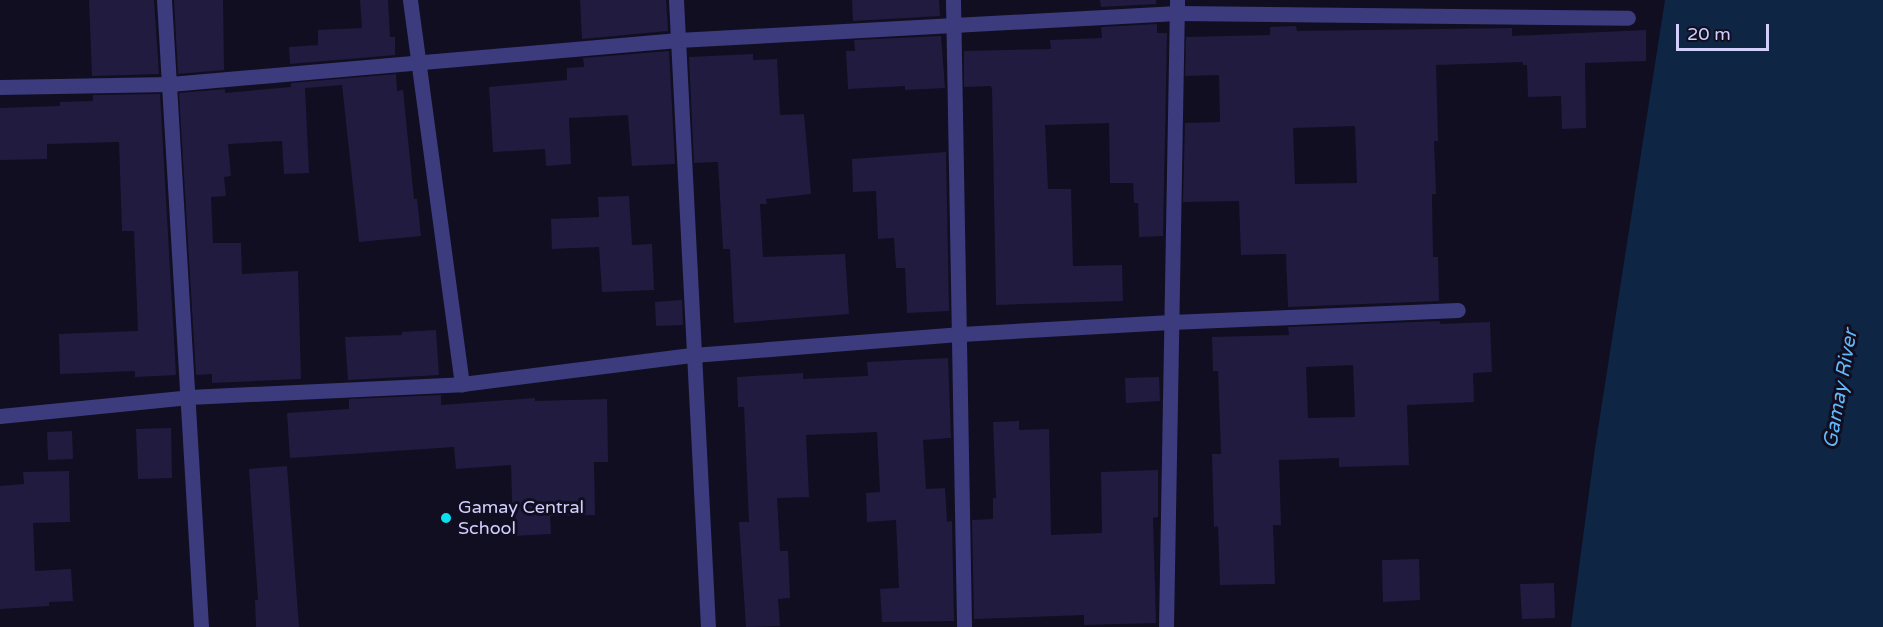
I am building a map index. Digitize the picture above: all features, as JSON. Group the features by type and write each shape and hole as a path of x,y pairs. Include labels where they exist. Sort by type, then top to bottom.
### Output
{"street":[{"path":"164,0 201,627"},
{"path":"410,0 462,384"},
{"path":"676,0 708,627"},
{"path":"954,0 964,627"},
{"path":"0,87 170,84 678,40 954,26 1177,7 1628,18"},
{"path":"1166,627 1177,7"},
{"path":"0,416 189,397 462,384 693,356 961,334 1171,322 1458,310"}],"water":[{"name":"Gamay River","path":"1665,0 1883,0 1883,627 1571,627 1595,448"}],"building":[{"path":"89,0 154,0 159,74 92,76"},
{"path":"174,0 223,0 224,70 178,74"},
{"path":"360,0 388,0 390,37 395,37 395,55 290,64 289,47 318,45 318,30 362,28"},
{"path":"580,0 666,0 668,31 582,39"},
{"path":"852,0 939,0 940,16 853,21"},
{"path":"1100,0 1156,0 1156,4 1101,7"},
{"path":"1157,24 1157,33 1167,33 1163,236 1139,237 1138,203 1134,203 1133,183 1110,183 1109,123 1045,125 1048,189 1071,189 1073,266 1122,265 1123,301 996,305 992,88 990,86 964,87 964,51 1051,49 1050,40 1102,38 1101,27"},
{"path":"1296,26 1297,31 1512,28 1512,36 1646,30 1646,61 1585,63 1586,128 1562,129 1561,96 1528,97 1527,65 1523,65 1523,62 1436,65 1438,141 1434,141 1436,194 1432,194 1433,257 1438,257 1439,301 1288,307 1286,254 1241,255 1239,201 1183,202 1185,123 1220,122 1219,75 1185,76 1186,37 1270,35 1270,27","holes":["1355,126 1357,183 1295,184 1293,128"]},
{"path":"941,36 945,88 905,90 905,86 848,89 846,51 855,51 854,40"},
{"path":"669,51 675,164 632,166 628,115 569,118 571,164 546,166 545,149 493,152 489,87 567,80 567,68 584,67 583,58"},
{"path":"753,54 753,60 777,59 780,115 804,114 811,194 766,199 767,204 760,204 763,257 845,254 849,314 734,323 730,249 723,249 718,162 694,163 689,57"},
{"path":"396,74 397,91 403,90 414,199 417,199 421,236 359,242 342,85 305,88 309,173 284,174 282,141 228,144 231,176 224,177 226,196 211,197 213,243 241,243 242,274 298,271 301,379 212,383 212,374 196,375 179,93 225,89 225,93 291,87 291,83"},
{"path":"160,94 176,375 135,377 135,371 60,374 59,334 138,331 134,231 122,231 119,142 47,144 47,159 0,160 0,108 60,106 60,102 93,101 93,95"},
{"path":"946,152 949,311 907,313 905,268 896,268 894,238 878,239 876,191 853,192 852,159"},
{"path":"629,196 632,245 652,244 654,290 602,292 599,247 552,249 551,219 599,217 598,197"},
{"path":"682,300 683,325 656,326 655,302"},
{"path":"1440,321 1440,324 1490,322 1492,372 1473,373 1474,402 1407,405 1409,465 1339,467 1339,458 1279,460 1281,525 1273,525 1275,584 1220,585 1218,526 1214,527 1212,454 1221,454 1218,371 1213,371 1212,337 1289,335 1288,327","holes":["1353,365 1355,417 1308,418 1306,367"]},
{"path":"436,330 439,375 348,380 345,337 402,335 402,332"},
{"path":"948,358 951,438 923,440 926,489 945,488 947,522 952,521 954,621 882,622 880,589 899,588 896,520 867,522 866,493 880,492 877,432 806,435 809,497 777,498 780,551 788,551 790,598 778,599 780,626 746,627 739,522 749,522 744,407 738,407 737,377 803,373 803,379 868,376 867,362"},
{"path":"1159,377 1160,401 1126,403 1125,378"},
{"path":"441,395 441,405 535,398 535,401 607,399 608,462 594,462 595,515 550,516 551,534 513,536 511,465 456,469 454,447 290,458 287,413 349,409 349,399"},
{"path":"1019,421 1019,430 1049,429 1051,535 1102,533 1101,472 1158,470 1158,517 1153,518 1156,623 1084,625 1084,615 974,619 972,520 993,519 993,498 996,498 993,422"},
{"path":"171,428 172,478 138,479 136,429"},
{"path":"72,431 73,459 48,460 47,432"},
{"path":"287,466 299,627 256,627 255,600 258,600 249,469"},
{"path":"69,471 70,522 33,523 35,571 71,569 73,601 49,602 49,606 0,609 0,486 24,484 23,472"},
{"path":"1419,559 1420,600 1383,602 1382,560"},
{"path":"1554,583 1555,618 1522,619 1520,584"}],"place":[{"name":"Gamay Central School","path":"446,518"}]}
